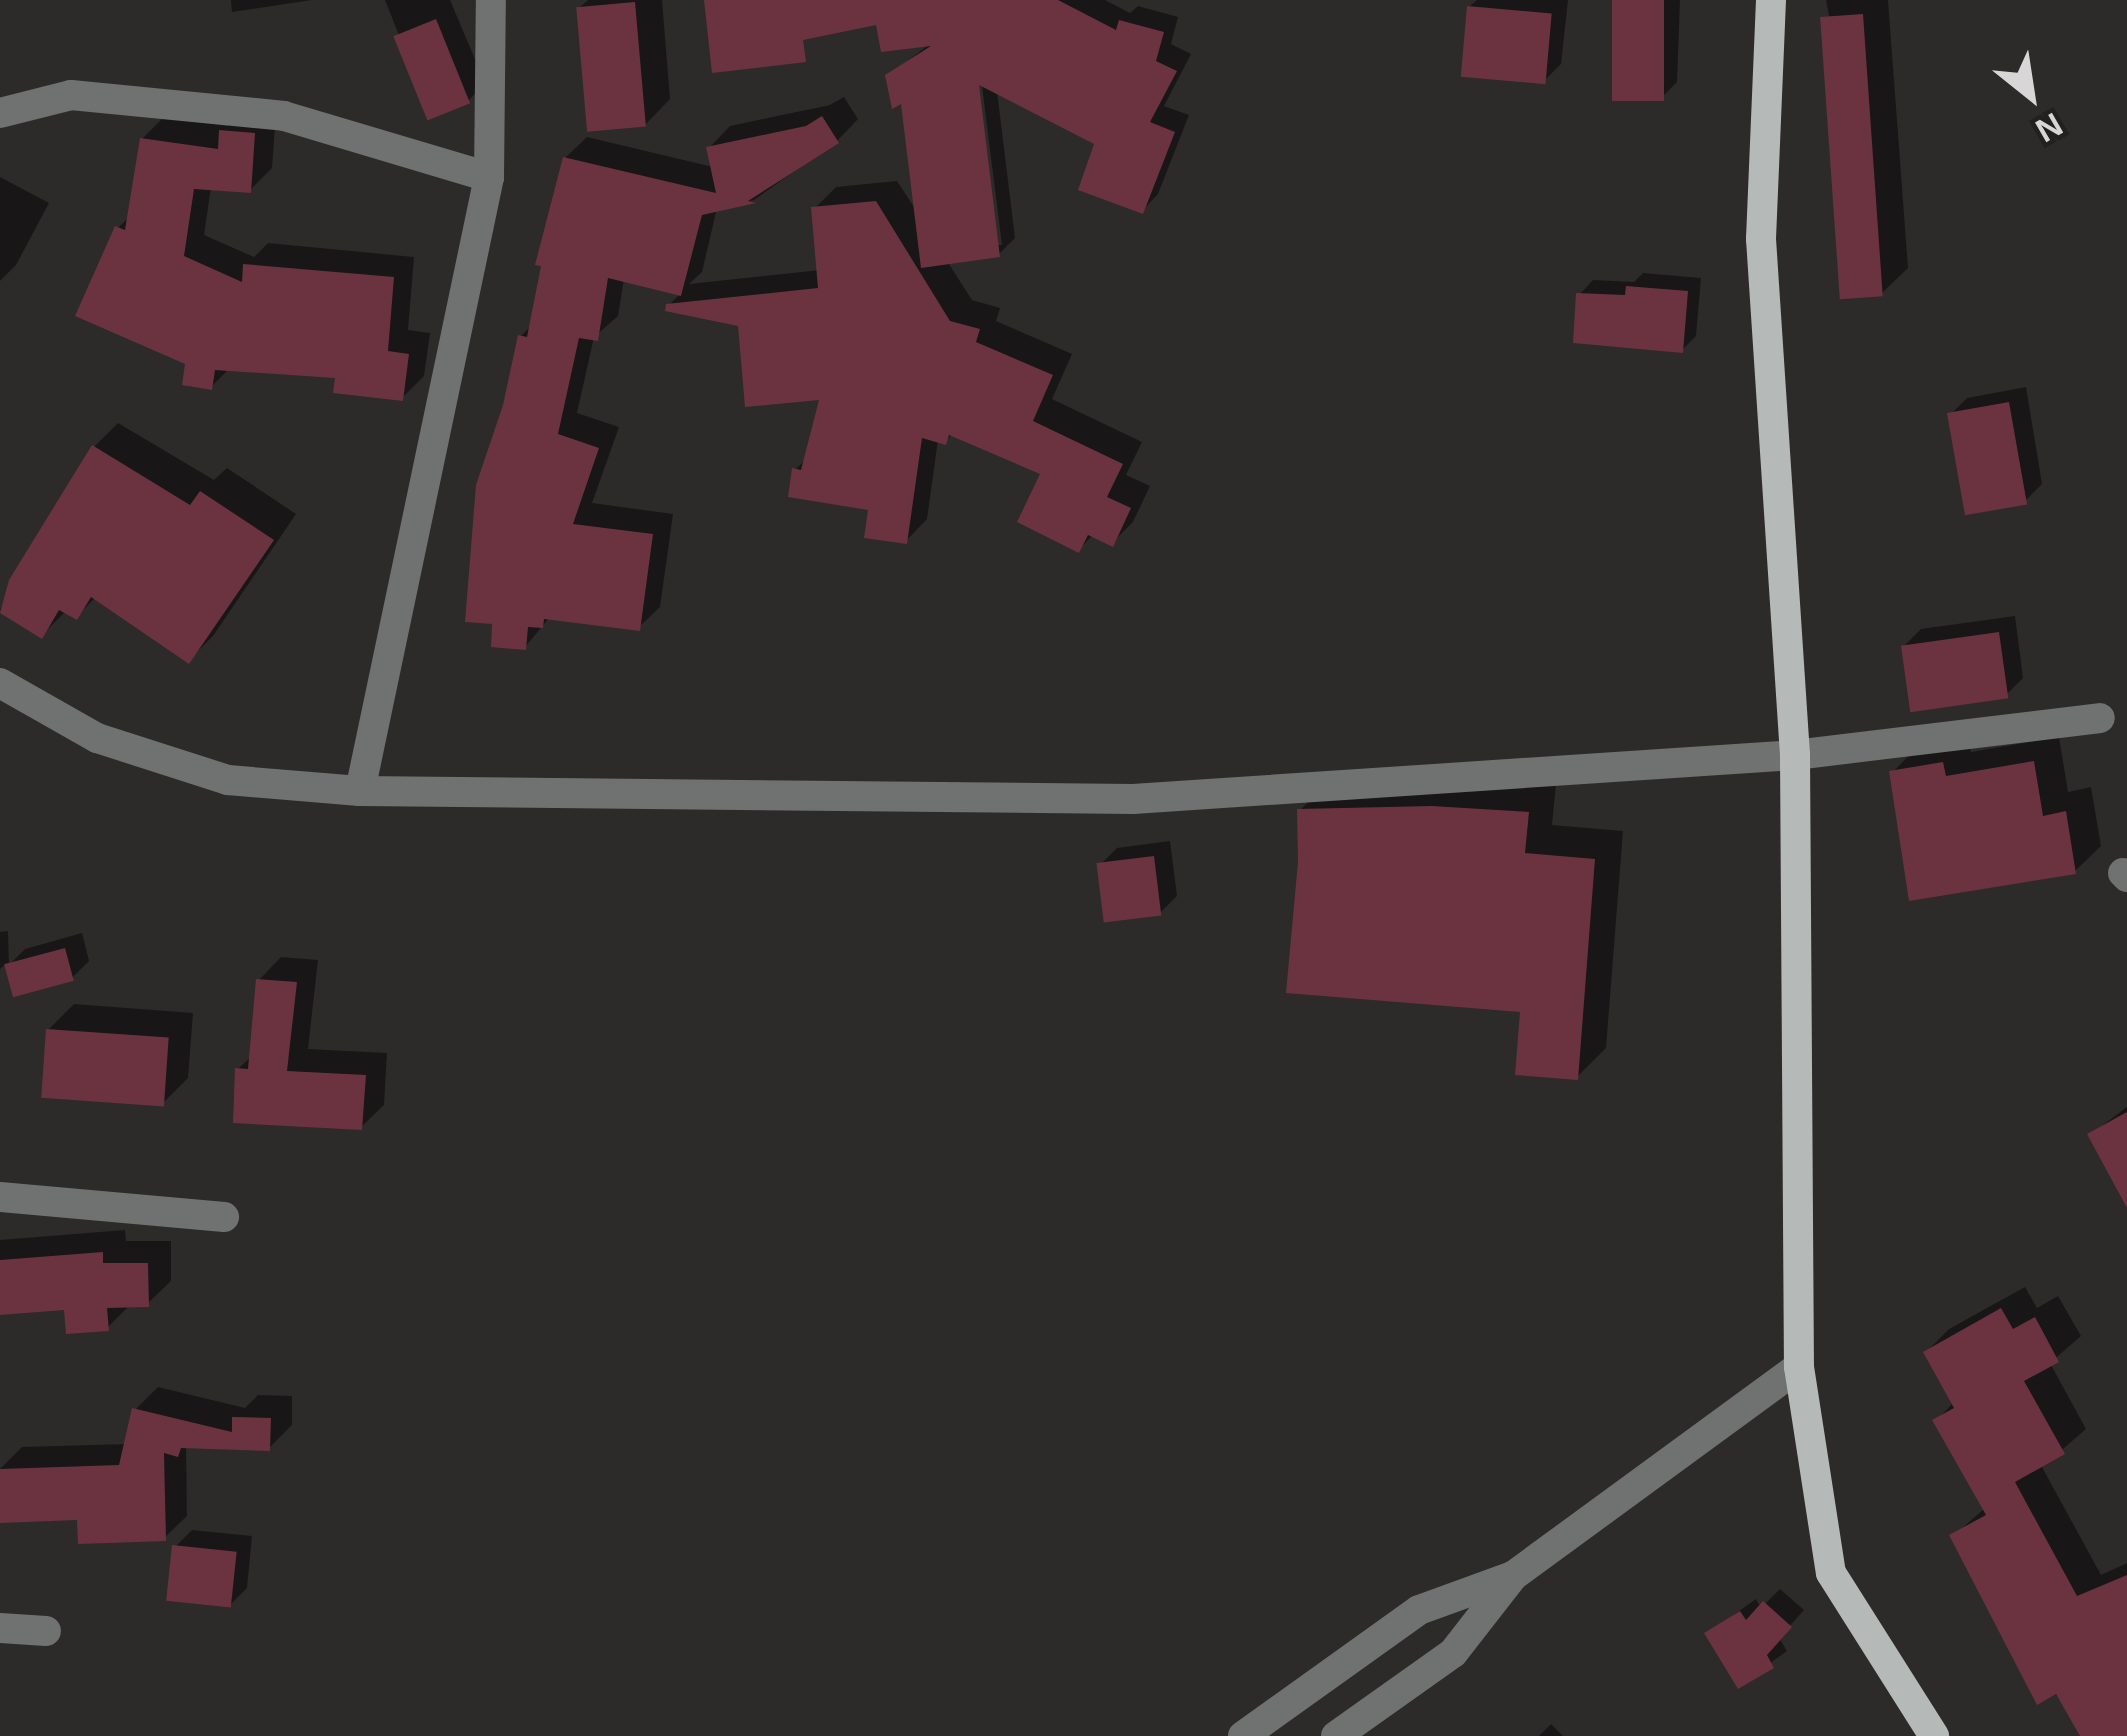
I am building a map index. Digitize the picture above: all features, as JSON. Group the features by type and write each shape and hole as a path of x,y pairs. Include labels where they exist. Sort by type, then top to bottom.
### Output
{"main road":[{"path":"1771,0 1761,238 1795,755 1799,1366 1831,1573 1934,1736"}],"street":[{"path":"360,791 489,177 491,0"},
{"path":"0,113 71,95 284,116 489,177"},
{"path":"0,683 98,738 228,780 360,791 1132,799 1795,755 2100,718"},
{"path":"0,1197 224,1216"},
{"path":"1336,1736 1454,1653 1513,1576 1799,1366"},
{"path":"1243,1736 1419,1610 1513,1576"},
{"path":"0,1628 46,1631"}],"building":[{"path":"704,0 1058,0 1116,30 1119,20 1164,32 1156,61 1177,71 1150,122 1175,132 1143,214 1078,190 1094,144 979,85 1000,257 921,268 901,104 892,109 885,75 931,46 881,52 876,25 803,40 806,62 712,73"},
{"path":"1612,0 1664,0 1664,101 1612,101"},
{"path":"635,2 646,127 587,132 576,7"},
{"path":"1467,6 1552,13 1545,84 1461,77"},
{"path":"1863,14 1883,296 1840,299 1820,17"},
{"path":"436,19 470,103 427,121 393,36"},
{"path":"822,116 839,143 748,201 756,203 702,215 681,296 608,278 598,341 579,338 558,434 599,448 573,524 653,534 640,631 544,619 543,628 528,627 526,650 491,647 492,624 465,622 476,485 503,405 518,335 527,337 541,266 535,265 563,157 716,193 706,147 806,126"},
{"path":"219,130 255,133 251,193 194,189 184,256 242,282 243,264 394,277 388,351 409,354 403,401 333,393 335,378 215,370 212,390 182,385 185,364 75,316 115,226 125,230 140,138 218,149"},
{"path":"876,201 950,321 980,329 976,342 1053,375 1033,421 1123,464 1107,497 1131,508 1113,547 1088,535 1079,553 1017,522 1040,474 949,435 946,445 922,438 907,544 864,538 868,510 788,497 792,468 801,470 819,400 745,407 738,326 665,311 666,304 818,288 811,207"},
{"path":"1626,286 1688,291 1683,353 1573,343 1576,293 1625,295"},
{"path":"2009,402 2027,504 1965,515 1947,413"},
{"path":"92,445 190,505 200,491 274,540 189,664 91,597 77,620 59,610 42,639 0,613 9,580"},
{"path":"1999,632 2008,698 1910,712 1901,646"},
{"path":"2034,761 2043,816 2066,811 2076,874 1909,901 1889,771 1943,762 1946,776"},
{"path":"1432,806 1529,812 1525,853 1595,859 1578,1080 1515,1075 1520,1012 1286,993 1298,862 1297,809"},
{"path":"1154,856 1161,916 1104,923 1096,863"},
{"path":"65,948 74,981 13,997 4,964"},
{"path":"256,979 297,982 287,1071 366,1075 362,1130 233,1123 235,1068 248,1069"},
{"path":"46,1029 169,1038 164,1106 41,1098"},
{"path":"2127,1112 2127,1208 2087,1134"},
{"path":"103,1252 103,1263 148,1263 149,1307 107,1308 109,1331 66,1334 64,1310 0,1315 0,1260"},
{"path":"2001,1308 2013,1329 2035,1317 2059,1362 2024,1381 2065,1454 2015,1482 2077,1596 2127,1575 2127,1736 2080,1736 2056,1694 2037,1705 1949,1535 1986,1515 1932,1420 1954,1408 1923,1352"},
{"path":"132,1408 232,1432 232,1417 271,1418 270,1451 181,1448 178,1457 164,1453 166,1541 78,1544 77,1520 0,1523 0,1469 119,1465"},
{"path":"172,1545 237,1552 231,1607 166,1601"},
{"path":"1763,1601 1792,1627 1767,1655 1774,1668 1738,1689 1704,1633 1740,1611 1746,1620"}]}
